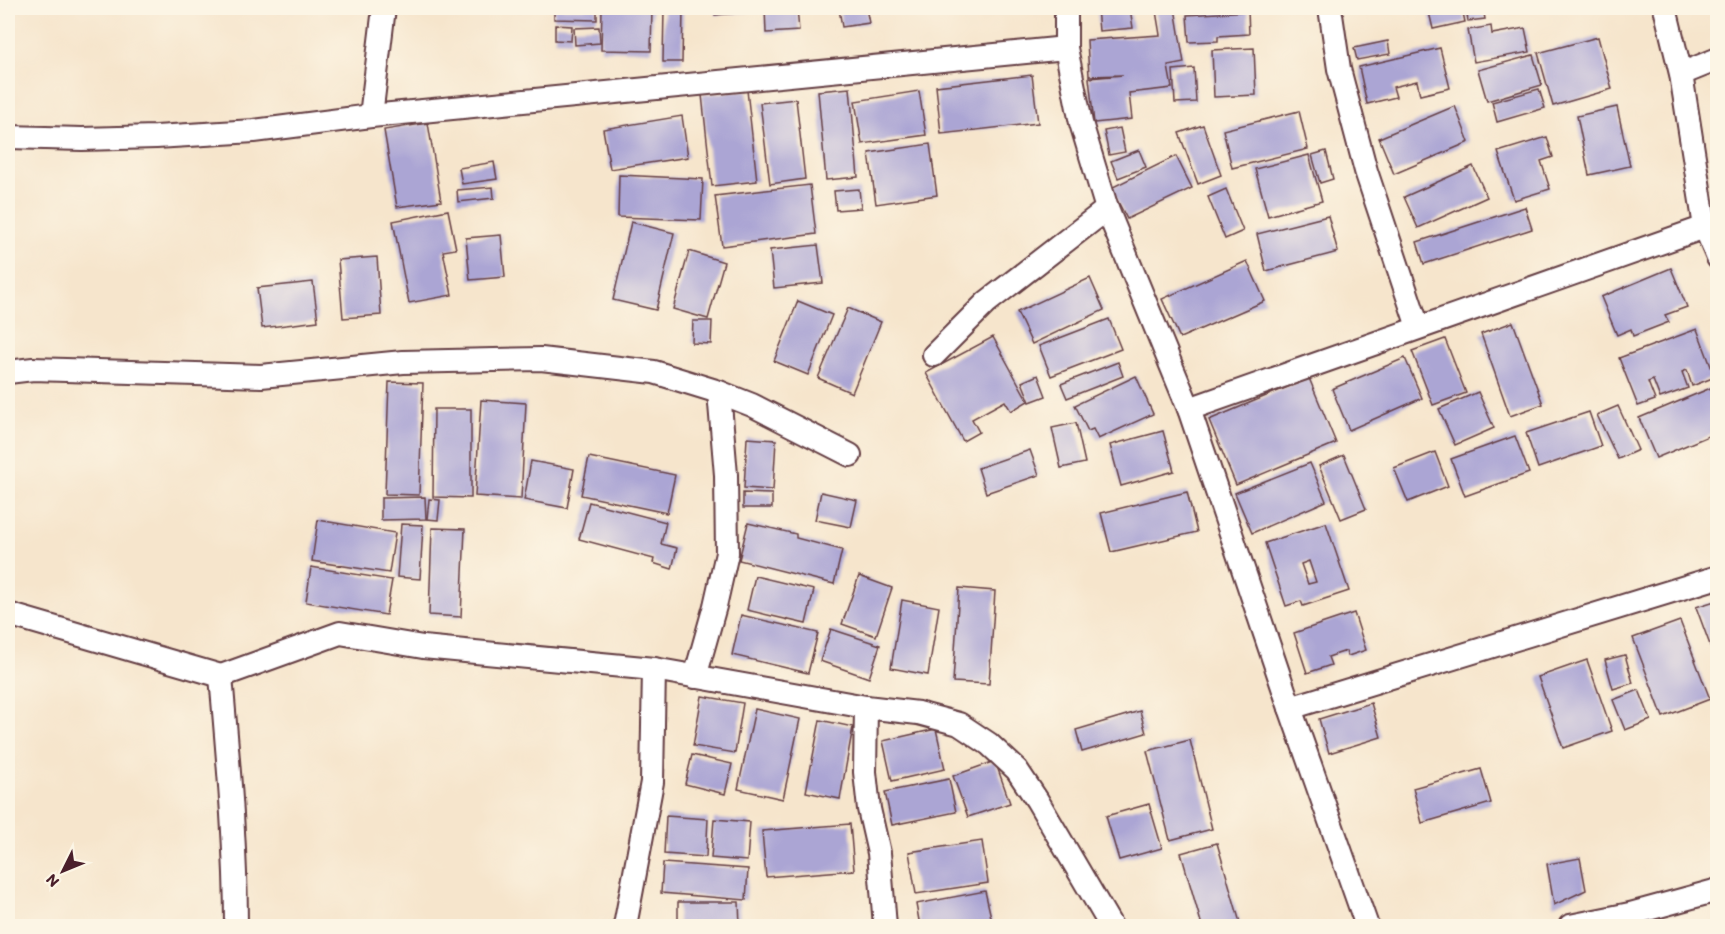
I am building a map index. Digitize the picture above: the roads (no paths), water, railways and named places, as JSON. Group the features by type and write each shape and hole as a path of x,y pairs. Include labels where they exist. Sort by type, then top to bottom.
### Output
{"street":[{"path":"371,116 384,8"},
{"path":"1066,8 1066,48 1081,123 1107,209 1190,409 1290,708 1367,927"},
{"path":"1330,8 1340,69 1366,171 1418,327"},
{"path":"1665,8 1681,74 1718,258"},
{"path":"8,137 82,139 166,137 254,131 371,116 1066,48"},
{"path":"1681,74 1718,59"},
{"path":"934,355 987,302 1107,209"},
{"path":"1190,409 1418,327 1711,228"},
{"path":"8,372 33,369 261,376 403,362 541,359 654,372 719,392 752,405 850,455"},
{"path":"695,677 727,553 726,476 719,392"},
{"path":"1290,708 1718,577"},
{"path":"8,614 221,676 340,633 423,647 654,669 866,707 918,713 958,724 989,744 1017,770 1111,927"},
{"path":"625,927 652,782 654,669"},
{"path":"221,676 231,803 236,927"},
{"path":"866,707 866,772 869,809 879,853 885,927"},
{"path":"1570,927 1630,914 1718,890"}]}
